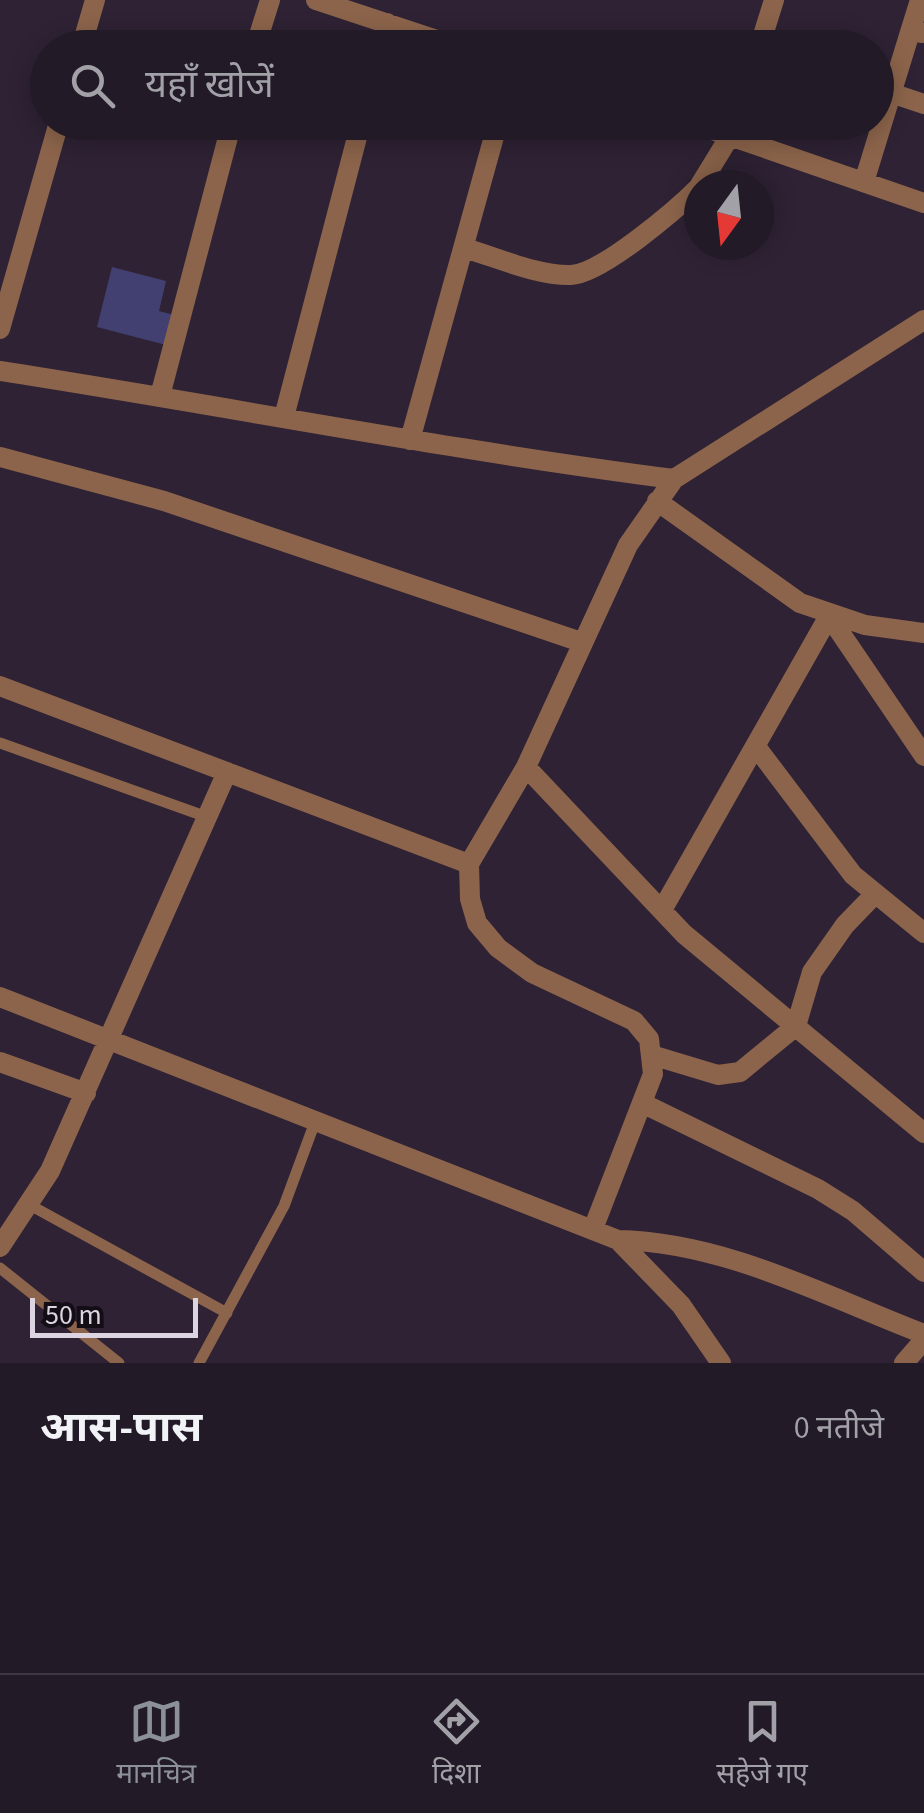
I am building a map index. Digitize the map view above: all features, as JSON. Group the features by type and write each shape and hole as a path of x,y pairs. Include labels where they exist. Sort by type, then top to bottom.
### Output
{"street":[{"path":"86,30 94,0"},
{"path":"261,30 270,0"},
{"path":"316,0 408,30"},
{"path":"764,30 774,0"},
{"path":"894,86 917,32 920,0"},
{"path":"385,30 387,23"},
{"path":"894,94 924,104"},
{"path":"0,329 55,140"},
{"path":"160,396 227,140"},
{"path":"284,416 356,140"},
{"path":"410,440 493,140"},
{"path":"709,170 726,140"},
{"path":"759,140 924,203"},
{"path":"864,182 877,140"},
{"path":"464,248 554,272 578,274 684,203"},
{"path":"593,1229 642,1103 654,1056 649,1039 634,1021 532,973 498,948 478,923 470,900 470,864 526,767 628,545 674,479 924,320"},
{"path":"0,371 410,440 674,479"},
{"path":"0,457 164,501 581,642"},
{"path":"657,501 800,603 829,616 924,633"},
{"path":"662,910 829,616"},
{"path":"829,616 924,756"},
{"path":"0,686 470,864"},
{"path":"756,748 874,895 924,933"},
{"path":"526,767 662,910 924,1133"},
{"path":"2,1239 50,1171 112,1038 226,772"},
{"path":"654,1056 729,1077 796,1026 812,972 845,924 874,895"},
{"path":"0,997 618,1240 681,1304 721,1363"},
{"path":"0,1062 86,1093"},
{"path":"642,1103 818,1188 853,1211 924,1272"},
{"path":"618,1240 666,1241 712,1252 924,1337 904,1363"}],"lane":[{"path":"0,744 207,817"},
{"path":"199,1363 284,1206 314,1122"},
{"path":"28,1204 227,1313"},
{"path":"0,1268 118,1363"}],"building":[{"path":"112,267 166,281 159,311 174,315 166,345 97,327"}]}
